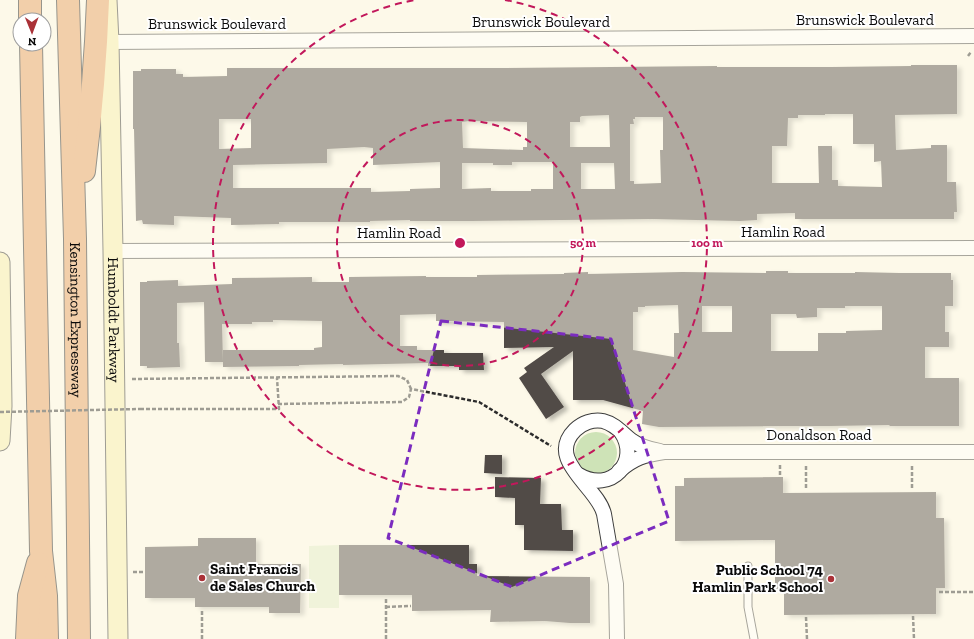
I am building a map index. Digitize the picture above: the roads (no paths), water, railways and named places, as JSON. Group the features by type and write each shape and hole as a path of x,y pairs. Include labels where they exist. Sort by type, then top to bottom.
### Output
{"highway":[{"path":"30,0 30,12"},
{"name":"Kensington Expressway","path":"68,0 75,239 79,639"},
{"path":"75,239 91,118 98,0"},
{"path":"31,52 41,551 46,596 47,639"},
{"path":"27,639 29,596 41,551"}],"street":[{"name":"Humboldt Parkway","path":"107,0 113,251 118,639"},
{"name":"Brunswick Boulevard","path":"109,42 974,36"},
{"name":"Hamlin Road","path":"113,251 974,248"},
{"path":"0,262 2,406 0,441"},
{"name":"Donaldson Road","path":"617,639 616,584 604,514 599,500 571,468 566,455 567,442 578,427 587,422 606,422 616,427 638,444 664,452"},
{"path":"571,468 577,474 597,482 606,480 618,473 626,461 627,450 622,434 616,427"},
{"name":"Donaldson Road","path":"604,514 605,492 609,484 618,473 635,459 644,455 664,452 974,452"}],"lane":[{"path":"748,566 748,607 754,639"}],"place":[{"name":"Saint Francis de Sales Church","path":"202,578"},
{"name":"Public School 74 Hamlin Park School","path":"831,579"}]}
